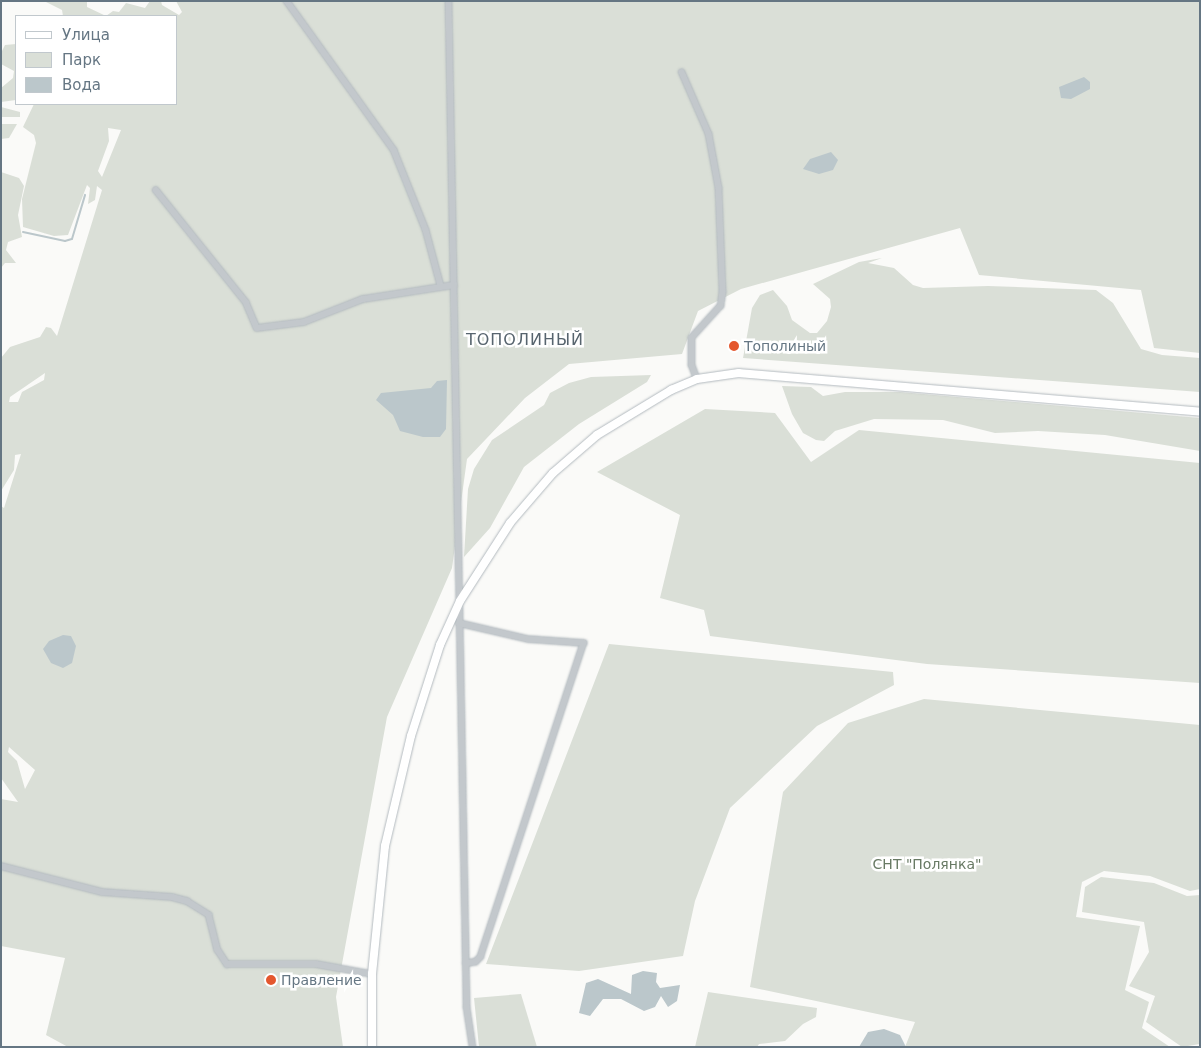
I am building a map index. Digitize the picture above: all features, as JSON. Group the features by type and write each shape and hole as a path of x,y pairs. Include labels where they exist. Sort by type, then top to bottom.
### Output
{"street":[{"path":"287,1 394,150 426,230 441,286"},
{"path":"449,1 466,964 467,1007 473,1047"},
{"path":"682,72 709,134 719,188 723,292 721,306 692,338 692,365 697,379"},
{"path":"156,190 246,302 257,328 304,322 363,299 454,285"},
{"path":"372,1047 372,974 377,906 393,807 411,736 450,621 460,601 510,523 559,468 624,416 697,379 739,373 1200,412"},
{"path":"450,621 514,633 528,639 584,643 481,957 476,962 466,964"},
{"path":"1,866 102,892 172,897 187,901 209,915 218,950 227,964 316,964 372,974"}],"green space":[{"path":"44,1 87,1 87,7 104,15 63,15 62,10"},
{"path":"150,1 161,1 162,5 179,15 182,12 176,1 1200,1 1200,353 1154,348 1141,290 979,275 960,228 741,289 698,311 682,354 569,364 525,398 467,459 452,568 387,717 336,997 343,1047 68,1047 46,1035 65,958 1,946 1,799 18,802 1,778 1,506 4,508 21,454 15,455 14,470 1,491 1,358 10,347 40,337 46,327 51,328 57,336 102,190 97,186 95,200 88,204 90,188 87,185 68,235 54,236 23,227 22,199 36,143 34,135 23,127 34,105 178,105 178,15 107,15 113,11 119,12 126,3 145,8","holes":["108,128 121,130 102,177 98,171 109,141","45,373 44,380 22,392 18,402 9,402 10,397","9,747 35,770 25,789 17,761 8,752"]},
{"path":"15,44 15,100 1,102 1,88 13,78 14,71 1,64 1,53 5,45"},
{"path":"1,107 20,112 20,117 1,117"},
{"path":"1,124 17,124 9,138 1,139"},
{"path":"1,172 19,178 24,186 18,215 22,237 8,242 6,250 16,263 5,263 1,268"},
{"path":"882,258 868,263 894,268 913,285 923,288 988,286 1096,290 1113,303 1141,349 1162,355 1200,358 1200,392 743,358 752,308 760,295 773,290 787,306 792,320 810,333 817,333 827,321 831,307 830,299 813,284 859,262"},
{"path":"651,375 647,382 579,424 524,467 490,528 464,557 468,489 474,469 492,440 544,405 550,393 569,383 591,377"},
{"path":"782,386 811,387 823,396 845,392 900,392 1200,418 1200,451 1105,435 1038,431 995,433 943,420 874,419 835,431 824,441 816,440 803,433 792,414"},
{"path":"705,409 775,413 811,462 859,430 1200,463 1200,683 927,664 710,636 704,610 660,598 680,515 597,472"},
{"path":"609,644 893,672 894,685 817,726 730,808 695,901 683,956 579,971 486,964"},
{"name":"СНТ \"Полянка\"","path":"924,699 1200,725 1200,889 1190,891 1150,876 1104,871 1082,882 1076,917 1140,926 1125,990 1149,1002 1142,1028 1170,1047 905,1047 915,1022 750,987 783,792 848,723"},
{"path":"1101,877 1154,883 1187,896 1200,895 1200,1044 1182,1047 1146,1022 1155,996 1129,986 1149,952 1144,922 1082,912 1085,887"},
{"path":"708,992 817,1008 816,1017 803,1024 785,1041 759,1044 757,1047 695,1047"},
{"path":"521,994 537,1047 479,1047 474,998"}],"water":[{"path":"1084,77 1090,82 1090,89 1071,99 1061,98 1059,87"},
{"path":"831,152 838,160 833,170 819,174 803,169 810,159"},
{"path":"447,380 446,429 440,437 423,437 400,431 393,415 376,400 381,393 431,388 437,381"},
{"path":"63,635 71,636 76,646 72,663 63,668 51,663 43,649 49,641"},
{"path":"643,971 657,973 656,982 660,988 680,985 677,1001 668,1007 661,996 655,1007 644,1011 621,999 603,999 590,1016 579,1013 586,983 598,979 631,994 632,975"},
{"path":"884,1029 900,1035 906,1047 859,1047 868,1032"}],"waterway":[{"path":"23,232 65,241 72,239 85,195"}],"place":[{"name":"Тополиный","path":"734,346"},
{"name":"Правление","path":"271,980"}],"district":[{"name":"ТОПОЛИНЫЙ","path":"525,340"}]}
